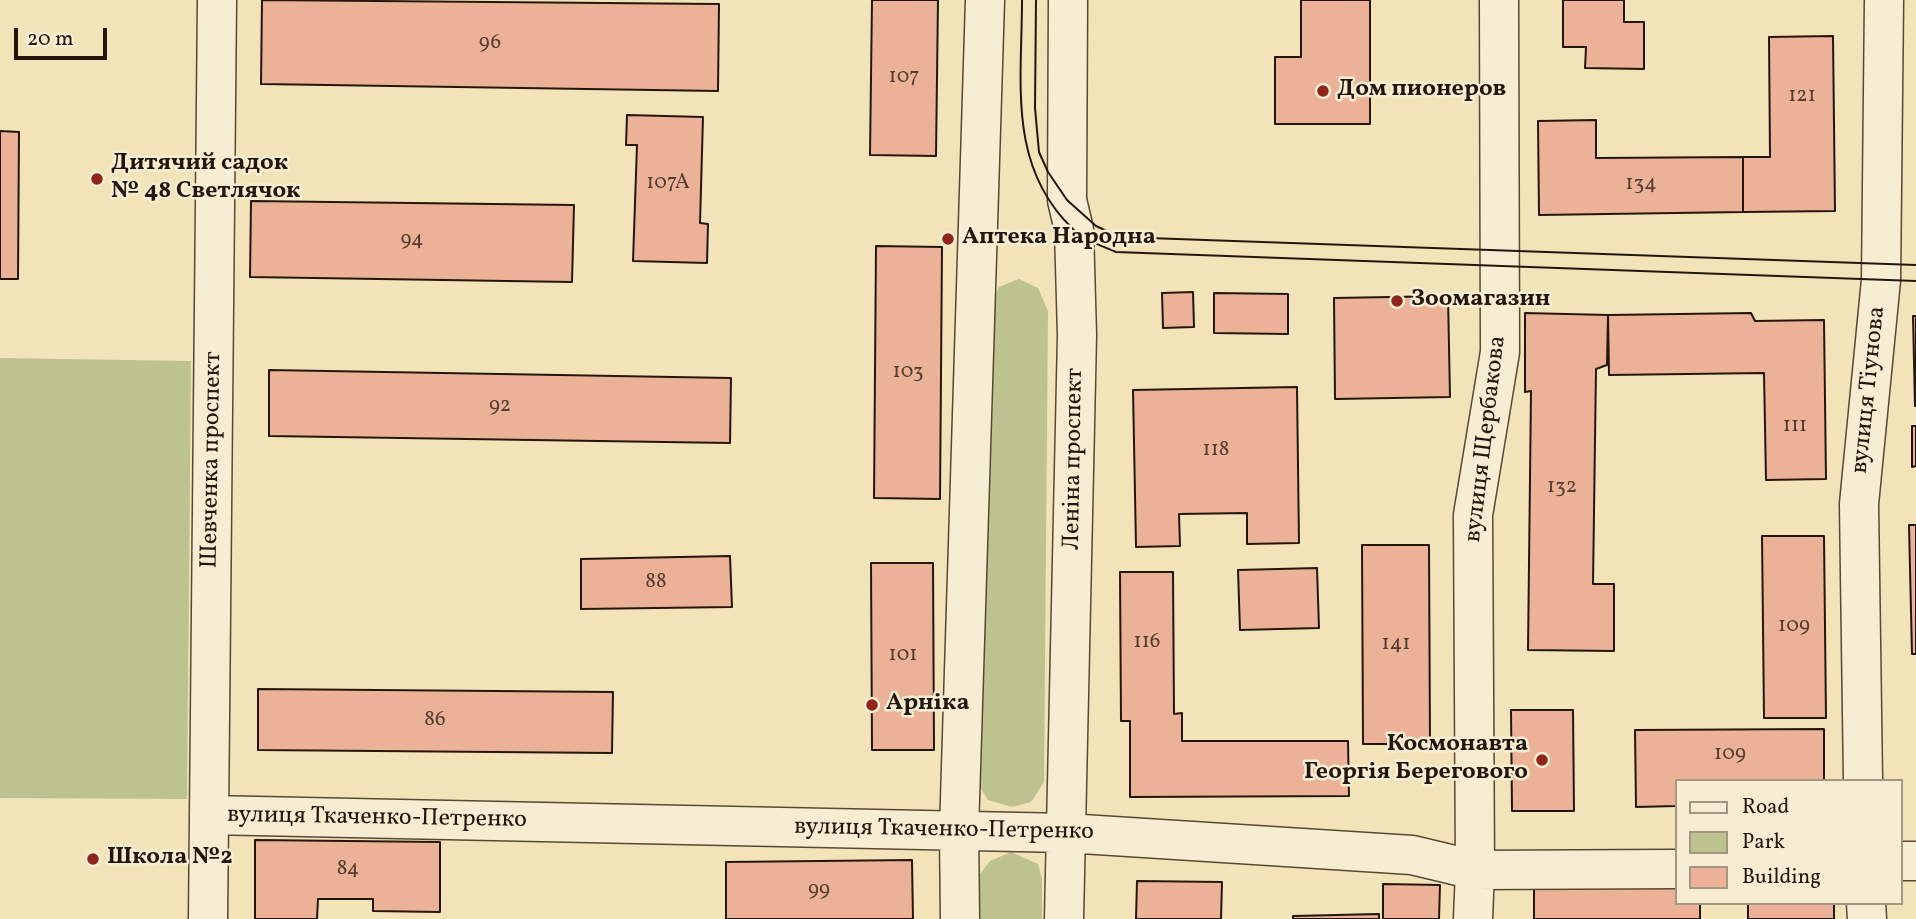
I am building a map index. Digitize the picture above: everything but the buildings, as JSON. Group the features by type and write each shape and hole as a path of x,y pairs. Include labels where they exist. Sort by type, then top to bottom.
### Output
{"street":[{"name":"Шевченка проспект","path":"208,919 217,0"},
{"path":"960,919 959,831 985,0"},
{"name":"Леніна проспект","path":"1064,919 1077,335 1074,230 1067,200 1068,0"},
{"name":"вулиця Щербакова","path":"1473,919 1473,515 1500,352 1499,0"},
{"name":"вулиця Тіунова","path":"1863,779 1859,504 1881,280 1884,0"},
{"name":"вулиця Ткаченко-Петренко","path":"209,815 1066,832 1412,855 1475,870 1674,869"}],"green space":[{"path":"1019,279 1038,288 1048,311 1044,782 1031,802 1012,807 988,800 978,784 989,307 999,287"},
{"path":"0,358 191,361 187,799 0,798"},
{"path":"1011,852 1038,864 1042,879 1042,919 979,919 980,874 990,861"}],"tram line":[{"path":"1022,0 1023,122 1037,178 1052,204 1077,233 1116,252 1916,281"},
{"path":"1036,0 1035,108 1039,152 1048,172 1067,200 1096,226 1120,237 1916,265"}],"place":[{"name":"Дом пионеров","path":"1323,91"},
{"name":"Дитячий садок № 48 Светлячок","path":"97,179"},
{"name":"Аптека Народна","path":"948,239"},
{"name":"Зоомагазин","path":"1397,301"},
{"name":"Арніка","path":"872,705"},
{"name":"Космонавта Георгія Берегового","path":"1542,760"},
{"name":"Школа №2","path":"93,859"}]}
